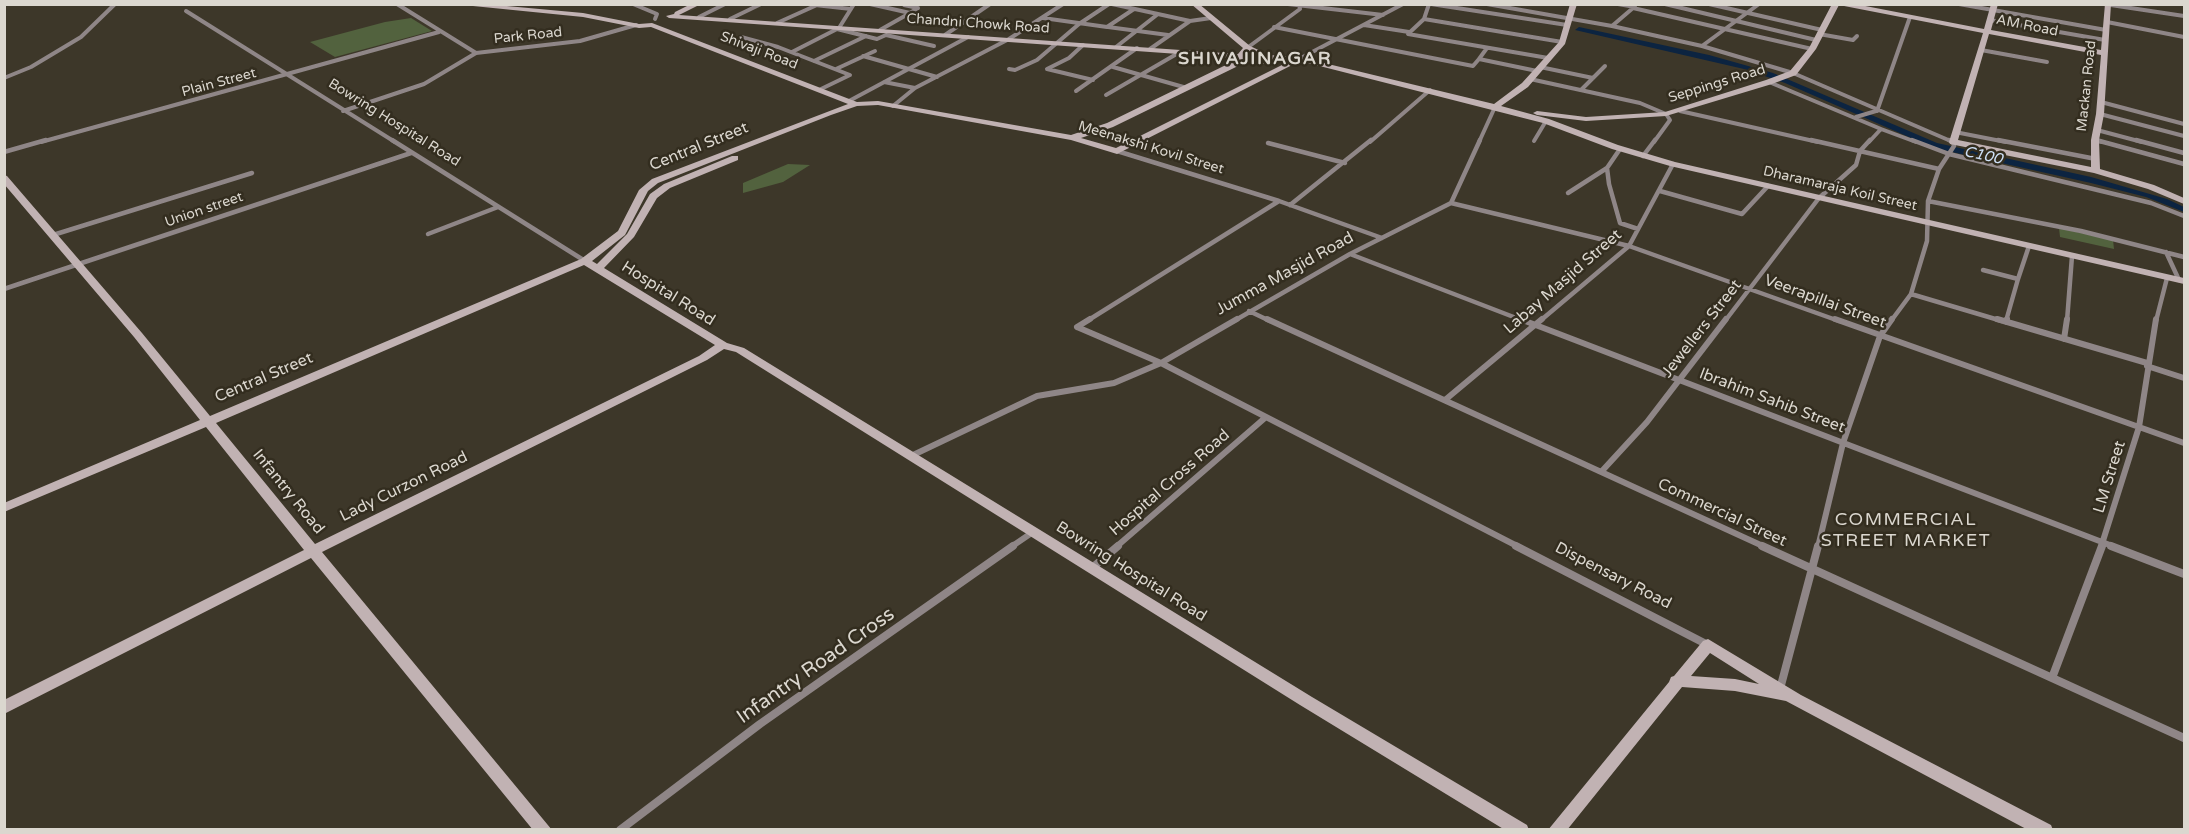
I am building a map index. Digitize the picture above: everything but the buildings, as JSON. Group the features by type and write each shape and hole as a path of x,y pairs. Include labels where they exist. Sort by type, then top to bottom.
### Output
{"street":[{"path":"4,78 31,67 81,37 115,4"},
{"name":"Park Road","path":"397,4 439,32 476,52 580,41 635,24"},
{"name":"Shivaji Road","path":"456,4 583,15 635,24 655,21 698,4"},
{"name":"Shivaji Road","path":"494,4 644,18 655,21 853,102"},
{"path":"633,4 657,14 655,21"},
{"path":"699,17 724,4"},
{"path":"730,19 761,4"},
{"path":"812,4 851,9"},
{"path":"792,52 819,40 838,28 854,4"},
{"path":"870,4 910,13"},
{"path":"945,35 990,4"},
{"path":"893,105 915,88 1010,39 1063,4"},
{"path":"1009,69 1015,70 1037,60 1079,24 1110,4 1190,21 1211,18"},
{"path":"1194,4 1247,48 1268,57 1299,59 1495,107"},
{"path":"1288,4 1384,15"},
{"path":"1116,151 1403,4"},
{"path":"1409,33 1424,19 1430,4 1567,25 1612,26 1702,46 1793,74 1877,111 1954,140 2096,171 2151,187 2184,201"},
{"path":"1487,4 1567,25"},
{"path":"1452,203 1495,107 1530,79 1562,42 1574,4"},
{"path":"1618,4 1635,6 1812,49"},
{"path":"1665,4 1735,21 1853,40 1857,36"},
{"path":"1709,4 1819,34"},
{"path":"1702,46 1759,4"},
{"path":"1793,74 1812,49 1836,4"},
{"name":"AM Road","path":"1841,4 2103,53"},
{"path":"1959,4 2184,37"},
{"path":"777,23 819,5"},
{"path":"880,30 918,8 904,5"},
{"path":"1072,138 1110,125 1233,65 1247,48 1300,9 1299,5"},
{"path":"2106,5 2184,16"},
{"name":"Mackan Road","path":"2096,171 2095,140 2101,102 2106,5"},
{"path":"1612,26 1635,6"},
{"path":"1780,689 1843,443 1880,336 1911,294 1923,259 1928,223 1928,201 1939,169 1950,153 1994,8"},
{"path":"1107,27 1134,9"},
{"name":"Bowring Hospital Road","path":"186,11 585,261"},
{"path":"1116,47 1158,14"},
{"name":"Chandni Chowk Road","path":"669,16 1240,56 1284,66"},
{"path":"1877,111 1910,17"},
{"path":"635,24 644,18"},
{"path":"1043,18 1168,35"},
{"path":"1424,19 1562,42"},
{"path":"1990,20 2105,40"},
{"path":"1150,49 1190,21"},
{"path":"1363,25 1548,58"},
{"path":"1274,27 1473,66 1487,48"},
{"path":"838,28 877,39 885,35 934,46"},
{"name":"Plain Street","path":"4,152 439,32"},
{"path":"814,61 866,36"},
{"path":"741,37 792,52 850,75 821,89"},
{"path":"853,102 905,69 968,37"},
{"path":"1083,45 1069,58 1047,69 1093,80"},
{"path":"1076,92 1137,48"},
{"path":"1981,50 2047,62"},
{"path":"836,69 875,51"},
{"path":"343,111 430,81 476,52"},
{"path":"1106,95 1180,52"},
{"path":"863,56 938,78"},
{"path":"1479,59 1593,78"},
{"path":"1581,90 1605,66"},
{"path":"1113,67 1187,88"},
{"name":"Seppings Road","path":"1495,107 1586,119 1666,114 1793,74"},
{"path":"1530,79 1640,103 1666,114 1670,120 1643,156"},
{"path":"884,82 915,88"},
{"path":"1769,82 1881,129 1950,153 2151,203 2184,216"},
{"path":"1290,205 1345,163 1430,90"},
{"name":"Central Street","path":"4,508 206,420 585,261 622,233 644,190 655,181 853,102 907,108"},
{"path":"2101,102 2184,124"},
{"name":"Dharamaraja Koil Street","path":"1495,107 1546,121 1620,149 1673,164 2182,281"},
{"name":"Central Street","path":"598,268 631,235 653,196 667,186 804,129 849,113 877,108 907,108"},
{"name":"Meenakshi Kovil Street","path":"907,108 1072,138 1280,201 1382,238"},
{"path":"1680,111 1939,169"},
{"path":"1856,117 1877,111"},
{"path":"2100,114 2184,136"},
{"path":"1534,141 1546,121"},
{"name":"Jewellers Street","path":"1602,471 1647,422 1819,198 1856,165 1860,152 1881,129"},
{"path":"2097,130 2184,153"},
{"path":"1954,140 2096,159"},
{"path":"2095,140 2184,164"},
{"path":"1268,143 1345,163"},
{"path":"1568,193 1607,168 1620,149"},
{"name":"Union street","path":"4,290 411,153"},
{"name":"Labay Masjid Street","path":"1445,400 1629,246 1673,164"},
{"path":"1607,168 1620,223 1638,229"},
{"path":"53,235 252,173"},
{"name":"Infantry Road","path":"4,178 544,830"},
{"path":"1660,191 1742,214 1768,186"},
{"name":"Dispensary Road","path":"1280,201 1077,327 1161,363 1708,645 1795,699 2045,830"},
{"path":"1928,201 2081,231 2184,257"},
{"name":"Jumma Masjid Road","path":"911,456 1037,396 1114,382 1161,363 1350,254 1452,203"},
{"name":"Veerapillai Street","path":"1452,203 1629,246 2184,443"},
{"path":"428,234 498,207"},
{"path":"2006,322 2029,246"},
{"path":"2166,252 2182,281"},
{"name":"Ibrahim Sahib Street","path":"1350,254 2184,573"},
{"path":"2064,339 2070,302 2072,256"},
{"name":"Hospital Road","path":"585,261 723,345"},
{"path":"1983,270 2018,279"},
{"name":"LM Street","path":"2052,678 2103,542 2139,427 2156,318 2168,278"},
{"path":"1911,294 2064,339 2184,378"},
{"name":"Commercial Street","path":"1249,311 2184,738"},
{"name":"Bowring Hospital Road","path":"723,345 740,350 1092,569 1521,830"},
{"name":"Lady Curzon Road","path":"4,708 313,551 703,358 723,345"},
{"name":"Hospital Cross Road","path":"1092,569 1266,417"},
{"name":"Infantry Road Cross","path":"620,830 760,724 1034,532"},
{"path":"1556,830 1676,681 1708,645"},
{"path":"1676,681 1734,685 1795,699"}],"green space":[{"path":"411,18 432,31 335,57 310,42 385,22"},
{"path":"788,164 810,165 783,182 743,193 743,183"},
{"path":"2059,228 2113,240 2114,249 2060,237"}],"water":[{"name":"C100","path":"1579,27 1709,55 1773,73 1937,143 2091,177 2167,199 2184,207 2184,212 2146,197 1934,148 1785,83 1744,69 1575,30"}],"district":[{"name":"SHIVAJINAGAR","path":"1255,59"},
{"name":"COMMERCIAL STREET MARKET","path":"1906,530"}]}
